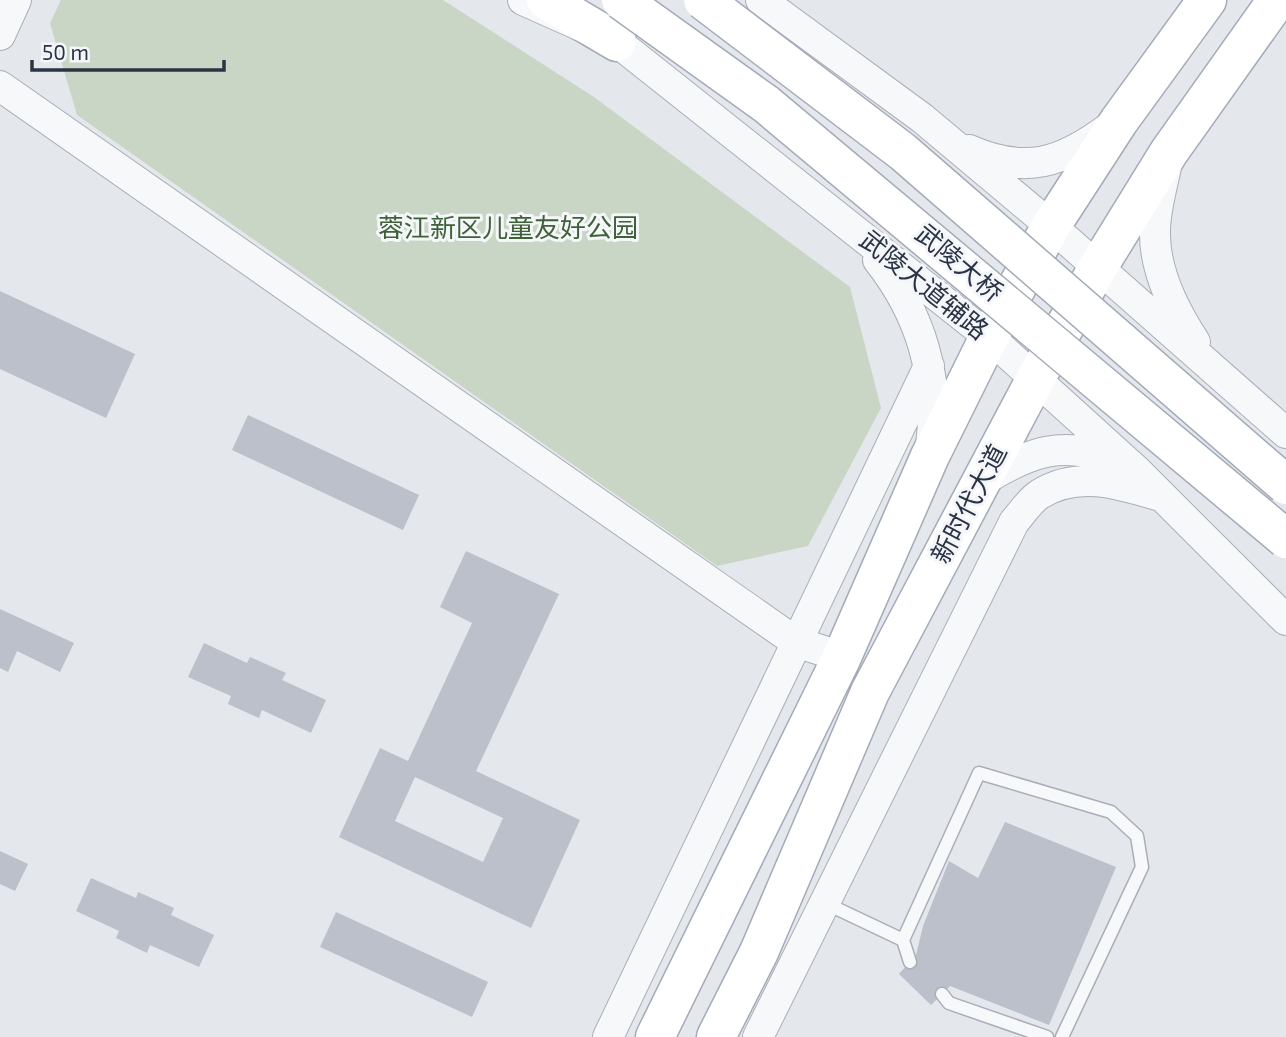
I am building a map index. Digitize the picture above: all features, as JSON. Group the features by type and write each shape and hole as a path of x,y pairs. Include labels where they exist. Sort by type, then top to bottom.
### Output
{"main road":[{"path":"546,0 617,42"},
{"name":"武陵大桥","path":"621,0 766,104 1286,539"},
{"name":"武陵大桥","path":"703,0 903,152 1286,485"},
{"name":"新时代大道","path":"716,1037 759,952 870,692 1036,378 1098,267 1169,152 1277,0"},
{"name":"新时代大道","path":"655,1037 842,657 930,456 989,337 1051,226 1119,121 1206,1"}],"street":[{"path":"0,35 16,0"},
{"name":"武陵大道辅路","path":"523,0 617,42 989,337 1136,470 1286,620"},
{"path":"761,0 948,141 1051,226 1286,433"},
{"path":"0,86 796,642 842,657"},
{"path":"948,141 988,159 1023,166 1060,159 1086,146 1119,121"},
{"path":"1169,152 1155,232 1164,282 1182,322 1217,374"},
{"path":"840,218 868,247 898,288 917,321 929,366 935,413 930,456"},
{"path":"608,1037 929,366"},
{"path":"980,482 1016,459 1051,450 1092,450 1136,470"},
{"path":"758,1037 1014,522 1038,494 1077,479 1115,483 1163,497"},
{"path":"752,1037 759,952"}],"lane":[{"path":"910,962 903,940 979,773 1111,812 1137,836 1142,867 1062,1037"},
{"path":"825,903 903,940"},
{"path":"942,994 949,1003 1047,1037"}],"green space":[{"name":"蓉江新区儿童友好公园","path":"61,0 443,0 594,97 850,287 881,408 808,546 717,566 77,115 50,23"}],"building":[{"path":"0,291 135,354 106,418 0,369"},
{"path":"248,415 419,495 403,530 232,450"},
{"path":"466,551 559,594 476,771 580,820 531,928 339,837 380,748 408,761 472,623 440,607","holes":["415,777 503,818 483,862 395,821"]},
{"path":"0,609 74,643 60,672 17,651 8,672 0,668"},
{"path":"204,643 247,663 250,657 286,673 282,680 326,700 311,733 262,710 259,718 228,704 231,696 188,677"},
{"path":"1005,822 1116,867 1049,1025 950,986 931,1005 899,974 916,955 923,926 949,861 978,878"},
{"path":"0,851 28,864 15,891 0,884"},
{"path":"91,878 136,898 138,892 174,908 171,915 214,935 199,967 150,945 147,953 116,938 119,931 76,911"},
{"path":"336,912 488,982 472,1017 320,947"}]}
